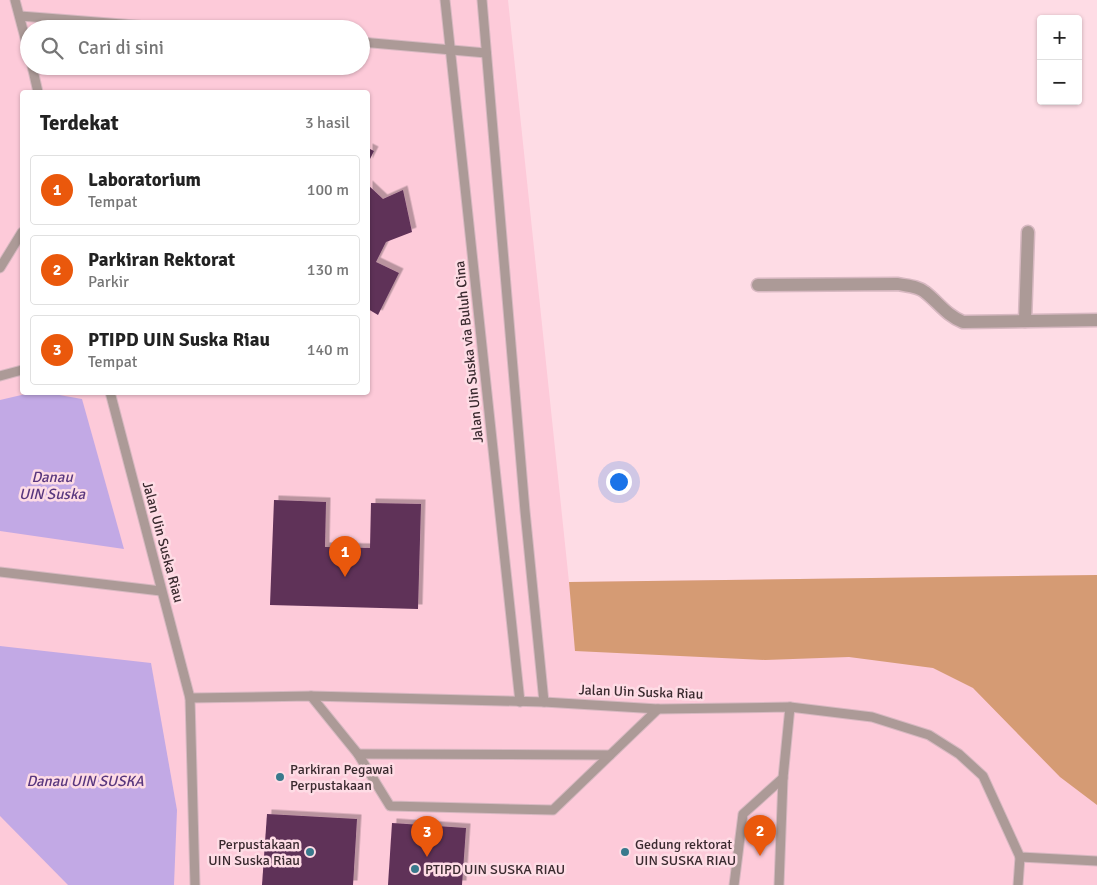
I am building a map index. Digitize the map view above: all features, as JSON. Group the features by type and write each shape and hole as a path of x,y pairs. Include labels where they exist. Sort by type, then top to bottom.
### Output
{"street":[{"path":"1025,321 1028,232"},
{"path":"758,284 898,284 914,286 925,292 951,317 963,322 1097,320"}],"lane":[{"path":"15,0 21,20"},
{"name":"Jalan Uin Suska via Buluh Cina","path":"444,0 448,48 478,295 520,702"},
{"path":"482,0 525,511 544,702"},
{"path":"20,16 71,20"},
{"path":"370,43 448,48 486,53"},
{"path":"34,75 38,90"},
{"path":"0,268 20,235"},
{"path":"0,376 20,371"},
{"name":"Jalan Uin Suska Riau","path":"111,395 190,698 195,885"},
{"path":"0,572 162,591"},
{"path":"311,696 358,754 390,806 553,810 658,709"},
{"name":"Jalan Uin Suska Riau","path":"190,698 311,696 544,702 658,709 790,707 872,717 929,735 959,754 983,776 1020,857 1018,885"},
{"path":"779,885 783,778 790,707"},
{"path":"358,754 610,755"},
{"path":"734,885 742,814 783,778"},
{"path":"1020,857 1094,861"}],"shaded area":[{"path":"0,0 508,0 569,582 1097,575 1097,885 0,885"},
{"path":"1097,575 1097,805 1060,777 973,688 933,668 849,657 765,660 575,651 569,582"}],"water":[{"name":"Danau UIN Suska","path":"21,395 59,395 82,399 124,549 0,531 0,400"},
{"name":"Danau UIN SUSKA","path":"0,646 151,663 177,810 174,885 68,885 0,816"}],"building":[{"path":"370,149 374,151 370,159"},
{"path":"370,187 383,199 403,190 412,232 386,242 376,262 399,273 378,315 370,310"},
{"path":"274,500 326,502 325,547 370,548 371,503 421,504 418,609 270,605"},
{"name":"Perpustakaan UIN Suska Riau","path":"267,814 357,819 353,885 262,885"},
{"name":"PTIPD UIN SUSKA RIAU","path":"392,823 466,828 462,885 388,885"}],"place":[{"name":"Laboratorium","path":"345,577"},
{"name":"Parkiran Pegawai Perpustakaan","path":"280,777"},
{"name":"Perpustakaan UIN Suska Riau","path":"310,852"},
{"name":"Gedung rektorat UIN SUSKA RIAU","path":"625,852"},
{"name":"Parkiran Rektorat","path":"760,856"},
{"name":"PTIPD UIN Suska Riau","path":"427,857"},
{"name":"PTIPD UIN SUSKA RIAU","path":"415,869"}]}
